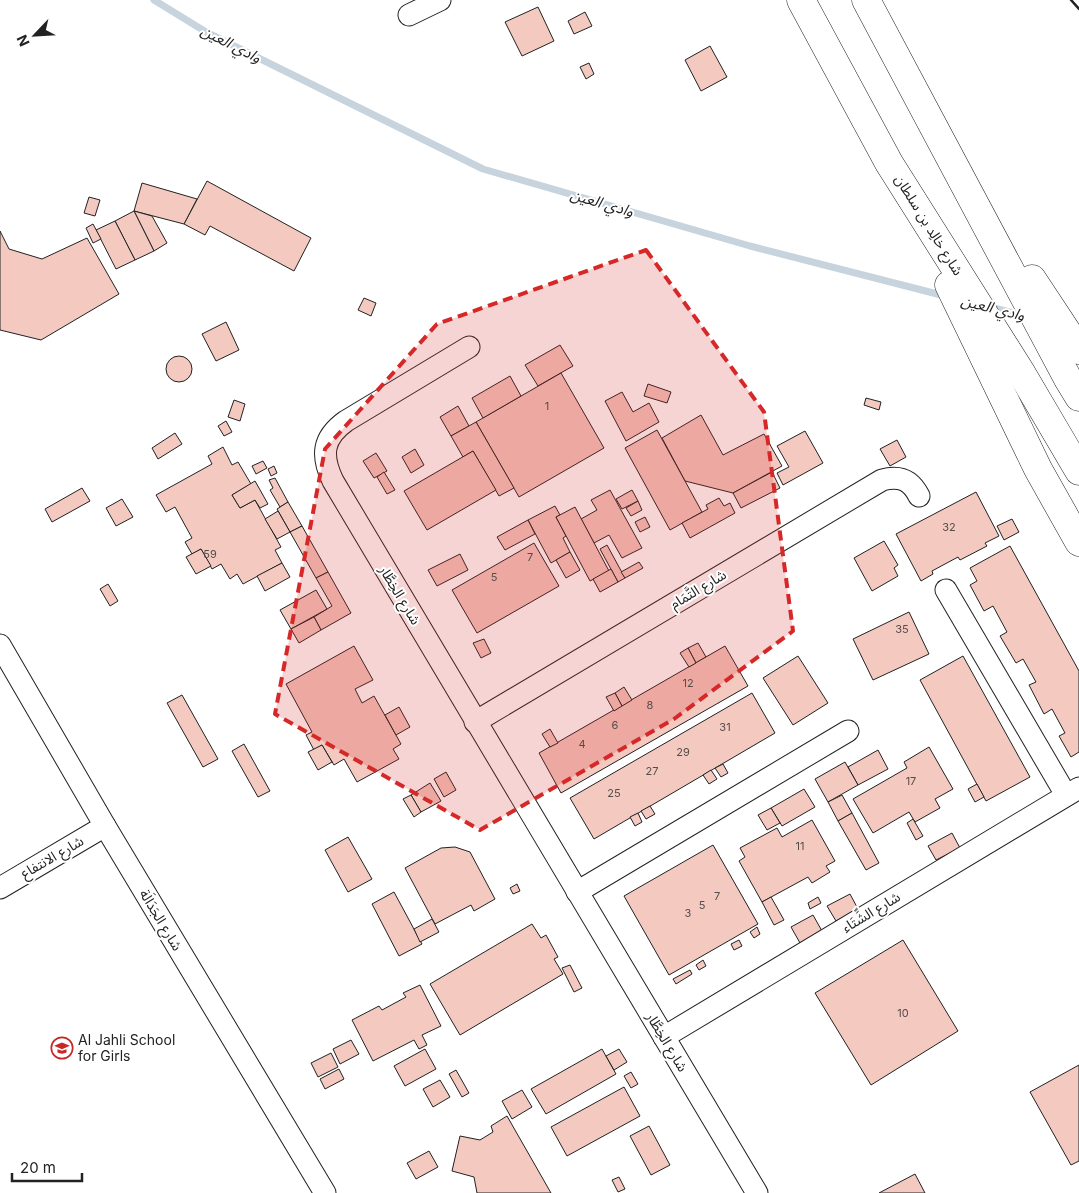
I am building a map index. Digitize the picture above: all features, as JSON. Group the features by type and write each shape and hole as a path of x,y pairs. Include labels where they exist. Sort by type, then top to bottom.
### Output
{"main road":[{"name":"شارع خالِد بن سلطان","path":"801,0 889,162 1022,374 1079,471"},
{"path":"866,0 1079,397"},
{"path":"939,138 1079,350"},
{"path":"889,162 1038,469 1079,542"}],"street":[{"path":"409,15 440,0"},
{"name":"شارع الخِطَّار","path":"469,347 336,427 326,448 325,460 328,471 475,722 757,1193"},
{"name":"شارع التَّمَام","path":"475,722 882,480 896,477 902,479 910,483 916,489 919,496"},
{"path":"946,590 1073,792"},
{"name":"شارع الجَدَالَة","path":"0,645 105,826 325,1193"},
{"path":"577,892 848,731"},
{"name":"شارع الشِّتَاء","path":"664,1037 1073,792"},
{"name":"شارع الانتفاع","path":"0,888 105,826"}],"highlighted area":[{"path":"646,250 764,412 793,631 674,719 480,830 275,714 325,449 437,324"}],"building":[{"path":"538,7 554,41 522,56 505,22"},
{"path":"585,12 592,26 574,34 568,21"},
{"path":"710,46 727,77 701,91 685,60"},
{"path":"589,63 594,74 586,79 580,67"},
{"path":"207,181 311,238 294,271 210,226 205,235 184,224"},
{"path":"142,183 197,199 184,224 134,211"},
{"path":"89,197 100,200 95,216 84,213"},
{"path":"134,211 152,216 167,243 154,251"},
{"path":"134,211 154,251 135,260 115,221"},
{"path":"115,221 135,260 116,269 96,230"},
{"path":"93,224 101,239 93,243 86,228"},
{"path":"0,231 9,249 42,259 87,238 119,294 41,340 0,330"},
{"path":"364,298 376,303 371,316 358,310"},
{"path":"226,322 239,350 216,361 202,334"},
{"path":"560,345 573,366 538,386 525,365"},
{"path":"179,356 188,360 192,369 188,378 179,382 170,378 166,369 170,360"},
{"path":"561,373 604,448 519,497 476,422"},
{"path":"510,376 521,396 483,418 472,398"},
{"path":"648,384 671,392 667,403 644,396"},
{"path":"622,392 633,412 649,403 659,422 626,441 605,401"},
{"path":"866,398 881,402 879,410 864,405"},
{"path":"234,400 245,404 240,421 228,417"},
{"path":"458,406 469,426 451,436 440,417"},
{"path":"701,415 723,455 764,434 782,466 733,493 685,481 662,438"},
{"path":"226,421 232,432 224,436 218,426"},
{"path":"476,422 514,488 499,496 473,451 463,457 451,436"},
{"path":"657,430 702,512 670,530 625,448"},
{"path":"805,431 823,463 783,485 777,473 789,467 777,446"},
{"path":"175,433 182,444 158,459 152,448"},
{"path":"897,440 906,457 890,466 880,449"},
{"path":"223,447 232,465 238,462 251,484 232,495 240,508 255,500 281,547 275,550 282,563 243,584 237,574 230,579 221,564 212,569 201,549 192,554 185,542 192,538 175,507 166,512 156,495 212,464 208,456"},
{"path":"415,449 424,465 411,473 402,457"},
{"path":"473,451 496,490 427,530 404,491"},
{"path":"376,453 387,471 374,478 363,461"},
{"path":"263,461 267,468 256,474 252,466"},
{"path":"274,466 277,473 271,476 268,469"},
{"path":"384,472 395,490 387,494 377,477"},
{"path":"772,472 780,488 741,508 733,493"},
{"path":"275,478 288,502 280,507 270,490 273,488 269,480"},
{"path":"255,481 268,504 260,508 255,500 240,508 232,495"},
{"path":"82,488 90,501 52,522 45,509"},
{"path":"610,490 642,548 622,558 609,535 594,543 581,519 597,510 591,500"},
{"path":"632,490 638,501 622,509 616,499"},
{"path":"976,492 999,536 985,543 987,546 960,560 958,557 932,571 933,574 921,581 896,534"},
{"path":"719,498 724,506 730,503 735,513 690,538 682,523 708,509 706,505"},
{"path":"122,499 133,517 116,526 106,508"},
{"path":"638,501 642,510 631,516 626,508"},
{"path":"288,502 302,526 290,532 277,509"},
{"path":"555,506 560,515 556,517 566,536 563,538 570,552 551,563 528,520"},
{"path":"575,507 609,571 590,581 556,517"},
{"path":"278,511 290,532 277,539 265,519"},
{"path":"645,517 650,527 640,532 635,522"},
{"path":"1012,519 1019,532 1004,540 997,526"},
{"path":"528,520 535,534 505,550 497,537"},
{"path":"302,526 328,572 316,578 290,532"},
{"path":"884,541 898,565 894,568 898,576 872,591 854,558"},
{"path":"534,543 559,586 477,633 452,590"},
{"path":"607,545 625,578 618,582 600,549"},
{"path":"1010,546 1079,671 1079,752 1071,757 1059,736 1065,733 1052,709 1044,714 1029,685 1036,682 1023,659 1016,663 1000,636 1007,632 993,606 984,611 970,585 977,581 970,568"},
{"path":"201,549 211,566 196,574 186,557"},
{"path":"570,552 580,570 566,578 556,560"},
{"path":"460,554 468,570 437,586 428,570"},
{"path":"639,562 643,568 625,578 621,572"},
{"path":"282,563 290,577 265,591 257,576"},
{"path":"611,569 618,582 600,592 593,579"},
{"path":"328,572 351,613 321,630 314,617 332,606 316,578"},
{"path":"108,584 118,601 110,606 100,589"},
{"path":"316,590 327,609 291,629 280,610"},
{"path":"909,612 929,654 873,680 853,639"},
{"path":"314,617 321,630 299,643 291,629"},
{"path":"484,639 491,653 481,658 473,643"},
{"path":"698,643 706,657 696,663 688,648"},
{"path":"354,646 373,680 355,689 362,703 374,696 401,744 393,749 399,759 357,782 344,759 334,765 322,745 314,750 306,735 312,732 286,684"},
{"path":"725,646 748,686 561,793 539,753"},
{"path":"688,648 696,663 689,667 680,653"},
{"path":"798,656 828,703 793,725 763,678"},
{"path":"963,656 1030,777 986,801 920,680"},
{"path":"624,687 632,700 622,706 615,693"},
{"path":"615,693 622,706 614,711 606,697"},
{"path":"752,693 775,733 594,839 570,798"},
{"path":"182,695 218,759 203,767 167,703"},
{"path":"399,707 410,727 396,735 385,715"},
{"path":"550,729 558,743 550,747 542,734"},
{"path":"244,744 270,791 258,797 232,751"},
{"path":"322,745 332,762 318,770 308,752"},
{"path":"929,747 953,789 935,799 940,808 915,822 909,812 873,833 853,799 907,768 904,762"},
{"path":"878,750 888,769 858,785 848,767"},
{"path":"845,762 858,785 828,802 815,779"},
{"path":"723,764 728,773 721,777 715,768"},
{"path":"711,770 717,779 709,784 703,775"},
{"path":"446,772 456,790 444,797 434,779"},
{"path":"430,783 441,801 421,812 411,795"},
{"path":"977,784 984,797 975,802 968,789"},
{"path":"804,789 815,807 782,826 771,808"},
{"path":"411,795 421,812 414,817 403,799"},
{"path":"842,795 852,813 838,821 828,802"},
{"path":"650,806 655,814 646,819 641,811"},
{"path":"771,808 780,823 767,830 758,815"},
{"path":"638,813 642,822 635,826 630,817"},
{"path":"852,813 879,863 866,870 838,821"},
{"path":"913,819 923,836 916,840 907,823"},
{"path":"812,820 835,861 826,866 830,872 812,883 808,877 762,902 739,861 745,857 740,848 777,828 782,837"},
{"path":"952,833 960,848 936,860 928,846"},
{"path":"348,837 372,879 348,892 325,850"},
{"path":"713,845 758,924 669,975 624,896"},
{"path":"455,847 470,852 495,899 474,911 471,905 435,924 405,868 441,848"},
{"path":"517,884 520,891 513,894 510,888"},
{"path":"394,892 422,944 399,956 372,904"},
{"path":"850,894 858,909 836,921 827,906"},
{"path":"771,897 784,920 774,925 762,902"},
{"path":"818,897 821,903 810,909 808,903"},
{"path":"813,915 822,931 800,943 791,927"},
{"path":"432,919 439,932 420,942 414,929"},
{"path":"532,924 541,938 546,935 558,957 554,959 563,974 460,1035 430,984"},
{"path":"757,927 760,934 754,938 750,932"},
{"path":"739,940 742,946 734,950 731,944"},
{"path":"903,940 958,1031 871,1085 815,993"},
{"path":"703,960 706,966 699,970 696,965"},
{"path":"570,965 582,988 574,992 562,968"},
{"path":"690,970 692,974 676,984 673,979"},
{"path":"420,985 441,1026 422,1035 427,1045 419,1049 414,1040 373,1061 352,1020 379,1006 382,1010 406,997 403,993"},
{"path":"351,1040 359,1054 340,1064 333,1049"},
{"path":"425,1049 436,1069 405,1086 394,1066"},
{"path":"602,1049 616,1074 546,1114 531,1089"},
{"path":"619,1049 627,1062 614,1070 606,1056"},
{"path":"331,1053 338,1067 318,1077 311,1063"},
{"path":"1079,1065 1079,1161 1071,1165 1030,1092"},
{"path":"339,1069 344,1079 325,1089 320,1079"},
{"path":"456,1070 469,1093 462,1097 449,1074"},
{"path":"631,1072 638,1084 631,1088 624,1076"},
{"path":"440,1080 450,1097 433,1107 423,1089"},
{"path":"624,1087 640,1116 567,1156 551,1127"},
{"path":"522,1090 532,1107 512,1119 502,1101"},
{"path":"507,1116 551,1193 477,1193 474,1177 452,1171 460,1136 480,1140 493,1132 491,1126"},
{"path":"649,1126 670,1165 651,1175 630,1136"},
{"path":"429,1151 438,1167 416,1179 407,1163"},
{"path":"915,1174 925,1193 879,1193"},
{"path":"619,1177 625,1189 618,1192 612,1180"}],"waterway":[{"name":"وادي العين","path":"154,0 206,32 483,169 750,246 945,296"},
{"name":"وادي العين","path":"990,307 1025,316"}],"wall":[{"path":"1071,0 1079,9"}],"place":[{"name":"Al Jahli School for Girls","path":"62,1048"}]}
